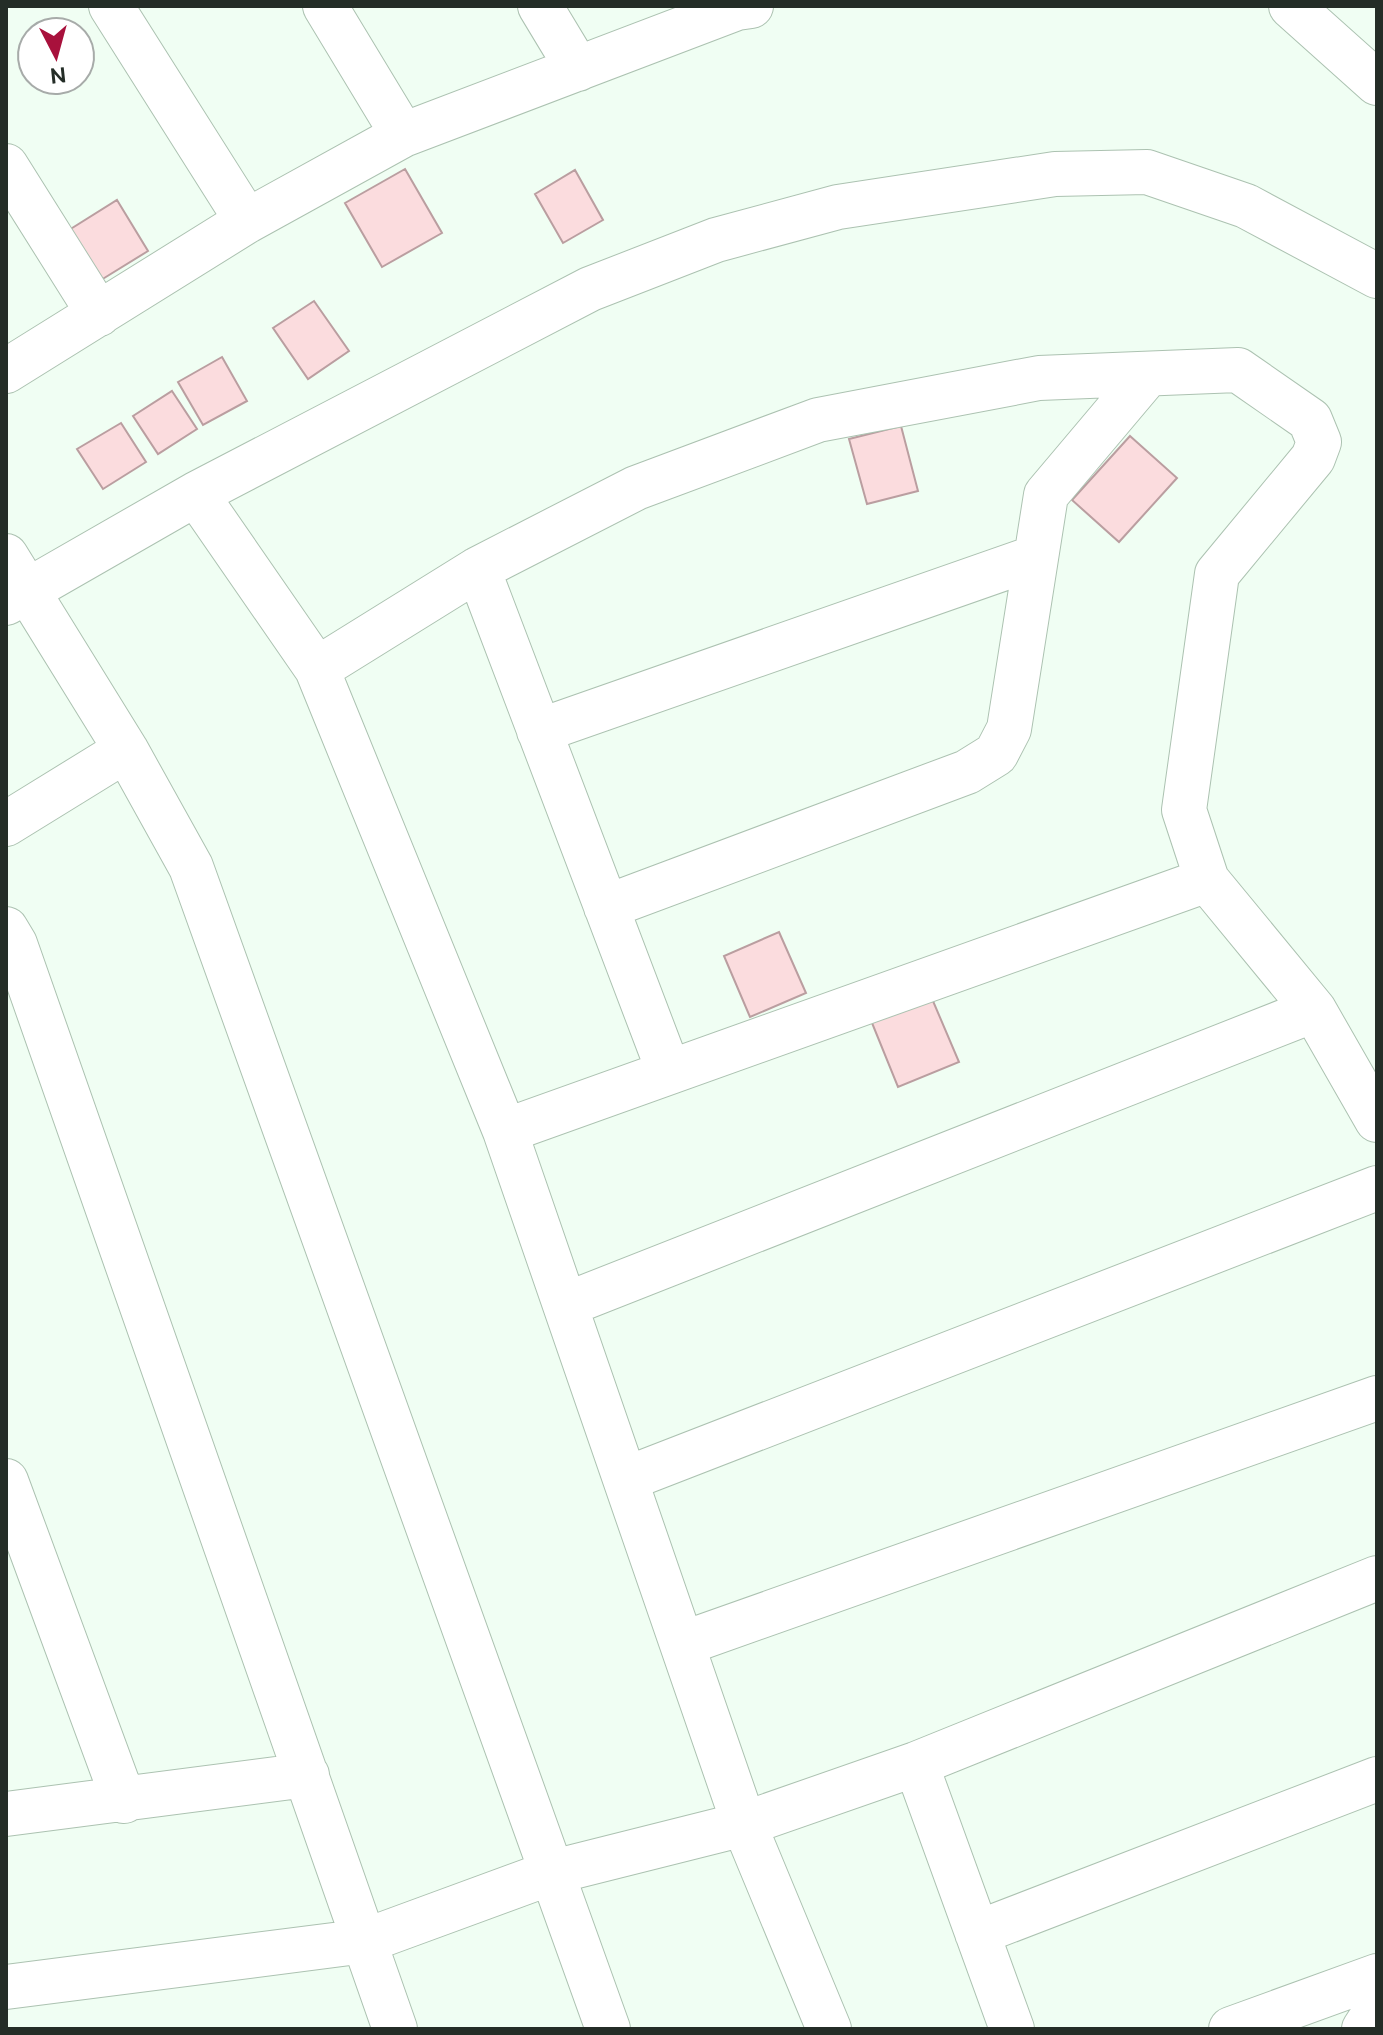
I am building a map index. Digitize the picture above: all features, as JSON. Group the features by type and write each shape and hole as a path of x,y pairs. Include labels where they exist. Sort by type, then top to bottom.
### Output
{"street":[{"path":"111,6 247,221"},
{"path":"325,6 403,135"},
{"path":"540,6 578,69"},
{"path":"1291,6 1377,83"},
{"path":"6,371 247,221 403,135 742,7"},
{"path":"6,166 99,314"},
{"path":"608,2029 191,867 126,750 13,583 196,494 590,289 716,240 838,207 1055,174 1147,172 1246,206 1377,276"},
{"path":"317,669 478,569 636,488 818,420 1039,378 1238,370 1310,420 1319,442 1313,458 1217,574 1184,810 1207,880 1314,1010 1377,1120"},
{"path":"606,907 967,772 996,754 1009,729 1046,495 1148,374"},
{"path":"196,494 317,669 505,1131 744,1824 829,2029"},
{"path":"539,731 1036,557"},
{"path":"478,569 669,1072"},
{"path":"6,824 126,750"},
{"path":"505,1131 1207,880"},
{"path":"6,929 15,944 395,2029"},
{"path":"565,1305 1314,1010"},
{"path":"626,1479 1377,1188"},
{"path":"682,1644 1377,1398"},
{"path":"6,1481 124,1801"},
{"path":"6,1987 365,1941 553,1872 744,1824 916,1764 1377,1578"},
{"path":"916,1764 1012,2029"},
{"path":"6,1814 307,1775"},
{"path":"977,1933 1377,1779"},
{"path":"1231,2029 1377,1976"},
{"path":"1364,2029 1377,2009"}],"building":[{"path":"405,169 442,233 382,267 345,203"},
{"path":"575,170 603,220 563,243 535,194"},
{"path":"117,200 148,251 101,280 69,230"},
{"path":"314,301 349,351 308,379 273,328"},
{"path":"222,357 247,401 203,425 178,382"},
{"path":"172,391 197,429 158,454 133,416"},
{"path":"121,423 146,462 103,489 77,449"},
{"path":"901,426 918,491 867,504 849,439"},
{"path":"1130,436 1177,478 1119,542 1072,500"},
{"path":"779,932 806,993 750,1017 724,956"},
{"path":"930,994 959,1062 898,1087 870,1018"}]}
